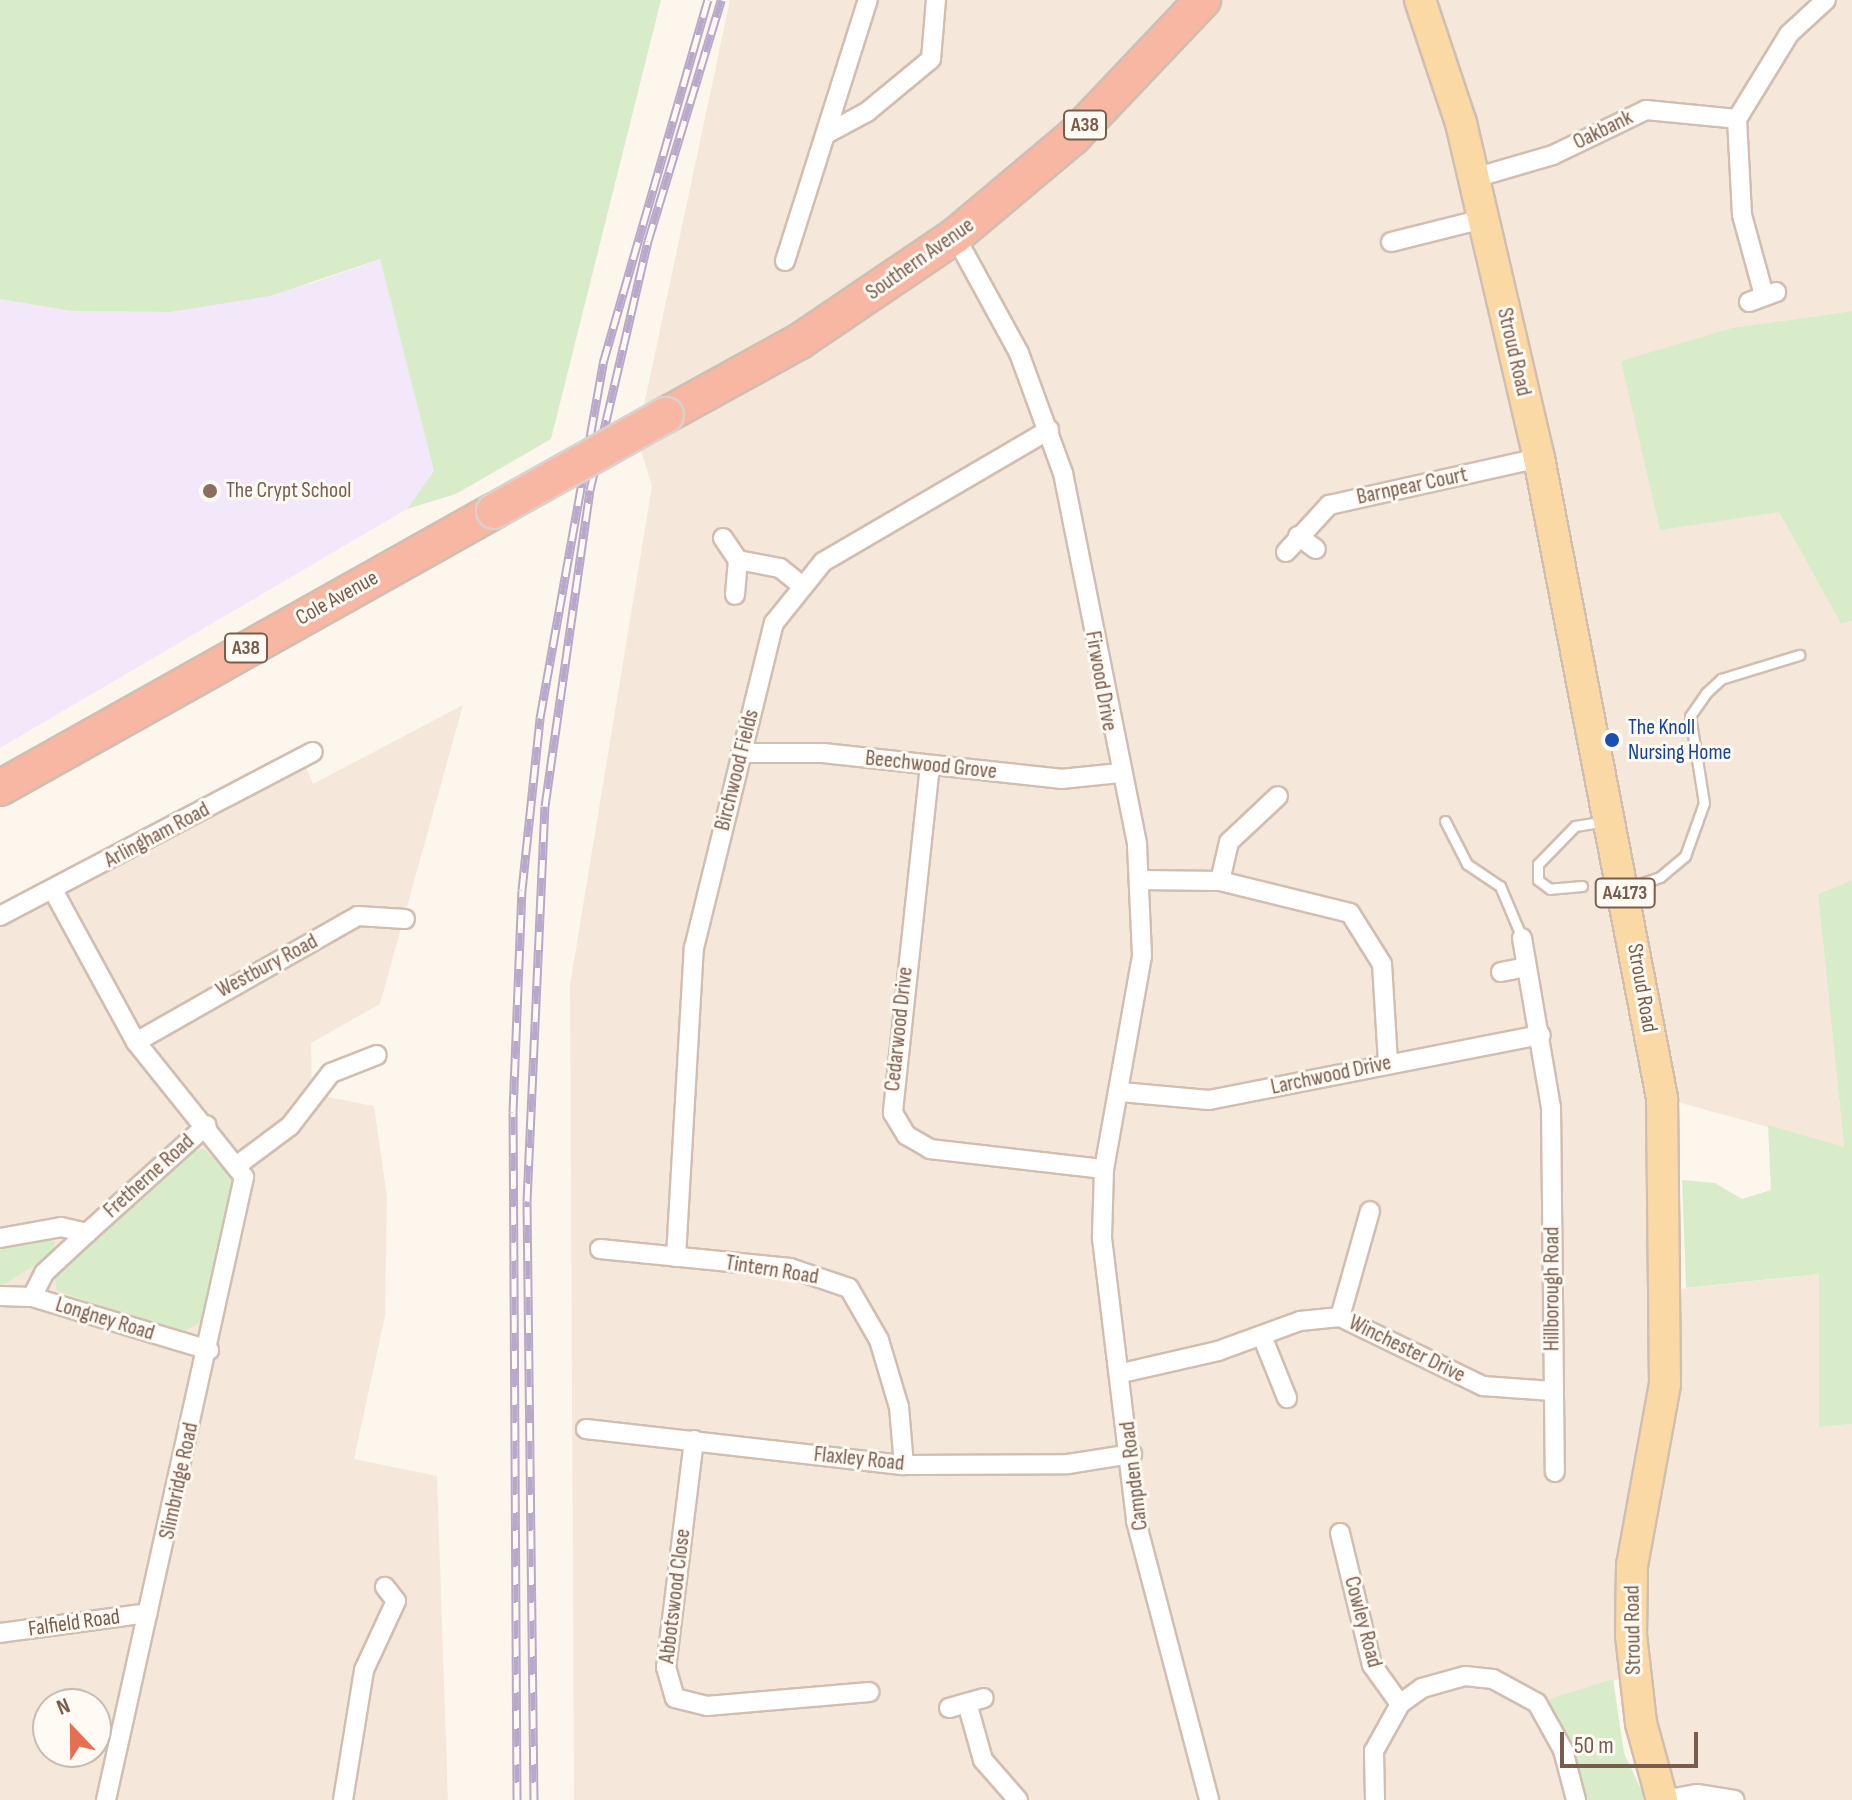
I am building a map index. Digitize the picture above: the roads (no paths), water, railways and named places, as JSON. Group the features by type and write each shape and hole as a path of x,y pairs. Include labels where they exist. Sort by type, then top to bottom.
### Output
{"highway":[{"name":"Southern Avenue","path":"591,457 800,341 955,236 1073,137 1203,0"},
{"name":"Cole Avenue","path":"0,788 591,457"}],"main road":[{"name":"Stroud Road","path":"1420,0 1474,178 1539,458 1612,819 1662,1098 1666,1187 1665,1384 1632,1565 1631,1635 1641,1723 1662,1800"}],"street":[{"path":"785,261 868,0"},
{"path":"826,134 867,112 931,59 936,0"},
{"path":"1763,295 1742,215 1737,119 1789,34 1826,0"},
{"name":"Oakbank","path":"1474,178 1553,155 1646,110 1737,119"},
{"path":"1391,242 1483,219"},
{"name":"Firwood Drive","path":"955,236 1004,322 1049,430 1141,880 1142,956 1110,1147"},
{"name":"Birchwood Fields","path":"676,1257 694,948 774,623 800,584 844,548 1049,430"},
{"name":"Barnpear Court","path":"1286,552 1329,505 1539,458"},
{"path":"1298,536 1316,549"},
{"path":"723,538 738,560 735,595"},
{"path":"738,560 780,568 800,584"},
{"name":"Arlingham Road","path":"0,916 313,752"},
{"name":"Beechwood Grove","path":"741,753 930,765 1061,779 1120,773"},
{"name":"Cedarwood Drive","path":"930,765 893,1113 906,1135 930,1149 1104,1169"},
{"path":"1220,881 1229,842 1275,802"},
{"path":"1141,880 1220,881 1353,915 1382,964 1388,1063"},
{"path":"53,890 136,1042 207,1125 241,1171 319,1094 331,1073 377,1055"},
{"name":"Westbury Road","path":"136,1042 358,916 405,919"},
{"path":"1522,938 1541,1035"},
{"path":"1501,972 1527,967"},
{"name":"Larchwood Drive","path":"1121,1092 1209,1100 1541,1035"},
{"name":"Hillborough Road","path":"1541,1035 1551,1107 1555,1472"},
{"name":"Fretherne Road","path":"0,1238 61,1227 87,1233 207,1125"},
{"name":"Campden Road","path":"1110,1147 1104,1169 1102,1238 1132,1454 1136,1521 1209,1800"},
{"name":"Slimbridge Road","path":"112,1795 148,1613 209,1350 241,1171"},
{"path":"1340,1317 1370,1211"},
{"path":"32,1297 44,1273 87,1233"},
{"name":"Tintern Road","path":"600,1249 790,1268 849,1288 879,1340 899,1407 904,1465"},
{"name":"Longney Road","path":"0,1296 32,1297 209,1350"},
{"name":"Winchester Drive","path":"1122,1373 1262,1336 1300,1321 1340,1317 1483,1386 1552,1391"},
{"path":"1262,1336 1287,1398"},
{"name":"Flaxley Road","path":"586,1429 904,1465 1068,1464 1132,1454"},
{"name":"Abbotswood Close","path":"694,1440 666,1667 675,1698 707,1706 869,1692"},
{"name":"Cowley Road","path":"1340,1533 1372,1665 1400,1704"},
{"path":"343,1800 364,1670 398,1596"},
{"name":"Falfield Road","path":"0,1633 148,1613"},
{"path":"1375,1800 1374,1751 1400,1704 1422,1688 1465,1676 1516,1689 1551,1723 1576,1800"},
{"path":"967,1703 983,1760 1018,1800"},
{"path":"1662,1800 1697,1794 1735,1800"}],"lane":[{"path":"1624,889 1660,877 1685,856 1704,803 1690,716 1706,693 1721,679 1799,655"},
{"path":"1582,886 1550,889 1538,880 1538,864 1575,826 1612,819"},
{"path":"1445,821 1467,864 1500,886 1522,938"}],"railway":[{"path":"517,1800 513,1112 522,890 540,718 603,363 708,0"},
{"path":"534,1800 527,1201 545,806 590,490 648,241 721,0"}],"place":[{"name":"The Crypt School","path":"210,491"},
{"name":"The Knoll Nursing Home","path":"1612,740"}]}
